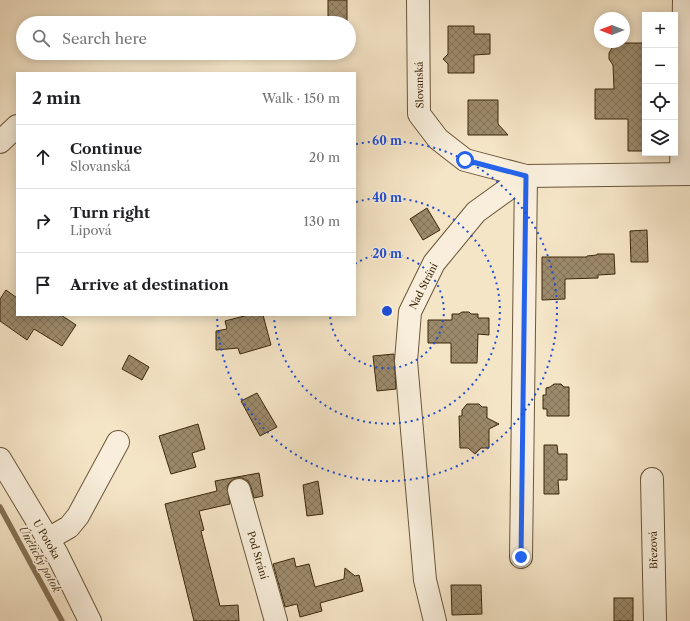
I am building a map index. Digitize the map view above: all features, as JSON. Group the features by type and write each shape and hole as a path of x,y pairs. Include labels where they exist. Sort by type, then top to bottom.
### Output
{"street":[{"name":"Slovanská","path":"418,0 420,114 438,140 465,160 526,176"},
{"path":"521,557 526,176 685,174 684,0"},
{"path":"0,142 16,127"},
{"name":"Nad Strání","path":"435,621 425,580 406,361 410,312 434,262 476,212 526,176"},
{"path":"48,539 69,527 78,516 118,442"},
{"name":"U Potoka","path":"0,459 48,539 90,621"},
{"name":"Březová","path":"652,479 655,621"},
{"name":"Pod Strání","path":"239,490 276,621"}],"building":[{"path":"328,0 347,0 347,16 328,16"},
{"path":"448,26 474,26 474,34 490,34 490,54 474,55 474,73 448,73 448,64 443,59 448,54"},
{"path":"630,43 642,43 642,151 628,151 628,119 595,119 595,89 614,89 613,65 609,59 609,53 612,48 630,48"},
{"path":"468,100 498,100 498,124 508,135 468,135"},
{"path":"427,208 440,230 423,240 410,219"},
{"path":"647,230 648,262 631,262 630,231"},
{"path":"597,254 614,254 615,274 598,275 598,278 565,279 565,299 542,300 542,257 587,257"},
{"path":"6,290 16,297 16,316 62,316 76,325 62,346 34,329 27,340 0,321 0,299"},
{"path":"462,312 478,314 478,318 489,318 489,335 478,334 477,363 451,363 451,343 428,343 428,320 452,320 452,314 459,314"},
{"path":"244,316 263,316 271,345 240,354 238,348 216,350 216,331 227,329 225,321"},
{"path":"394,354 396,389 377,391 373,356"},
{"path":"129,355 149,367 142,380 122,369"},
{"path":"554,384 561,384 564,387 569,387 569,416 547,416 547,409 543,409 543,395 546,395 546,388"},
{"path":"257,393 277,427 260,436 241,401"},
{"path":"467,404 479,404 482,407 487,407 487,418 499,424 489,429 489,448 481,448 475,454 468,448 460,448 459,416 462,416 462,410"},
{"path":"198,424 205,449 192,453 196,467 171,474 159,436"},
{"path":"544,445 557,445 558,454 567,454 567,480 558,480 559,494 544,494"},
{"path":"259,473 263,496 254,498 248,481 242,478 236,478 230,482 227,487 230,504 199,511 204,530 201,531 220,606 238,605 239,621 194,621 165,504 217,491 215,481"},
{"path":"318,481 323,514 307,516 303,485"},
{"path":"294,558 296,567 309,564 315,587 344,579 345,568 355,576 359,575 363,591 320,603 322,611 300,617 297,604 285,607 273,564"},
{"path":"451,585 481,585 482,614 452,615"},
{"path":"614,598 633,598 633,621 614,621"}],"waterway":[{"name":"Únětický potok","path":"0,507 62,621"}],"route":[{"path":"465,160 526,176 521,557"}]}
